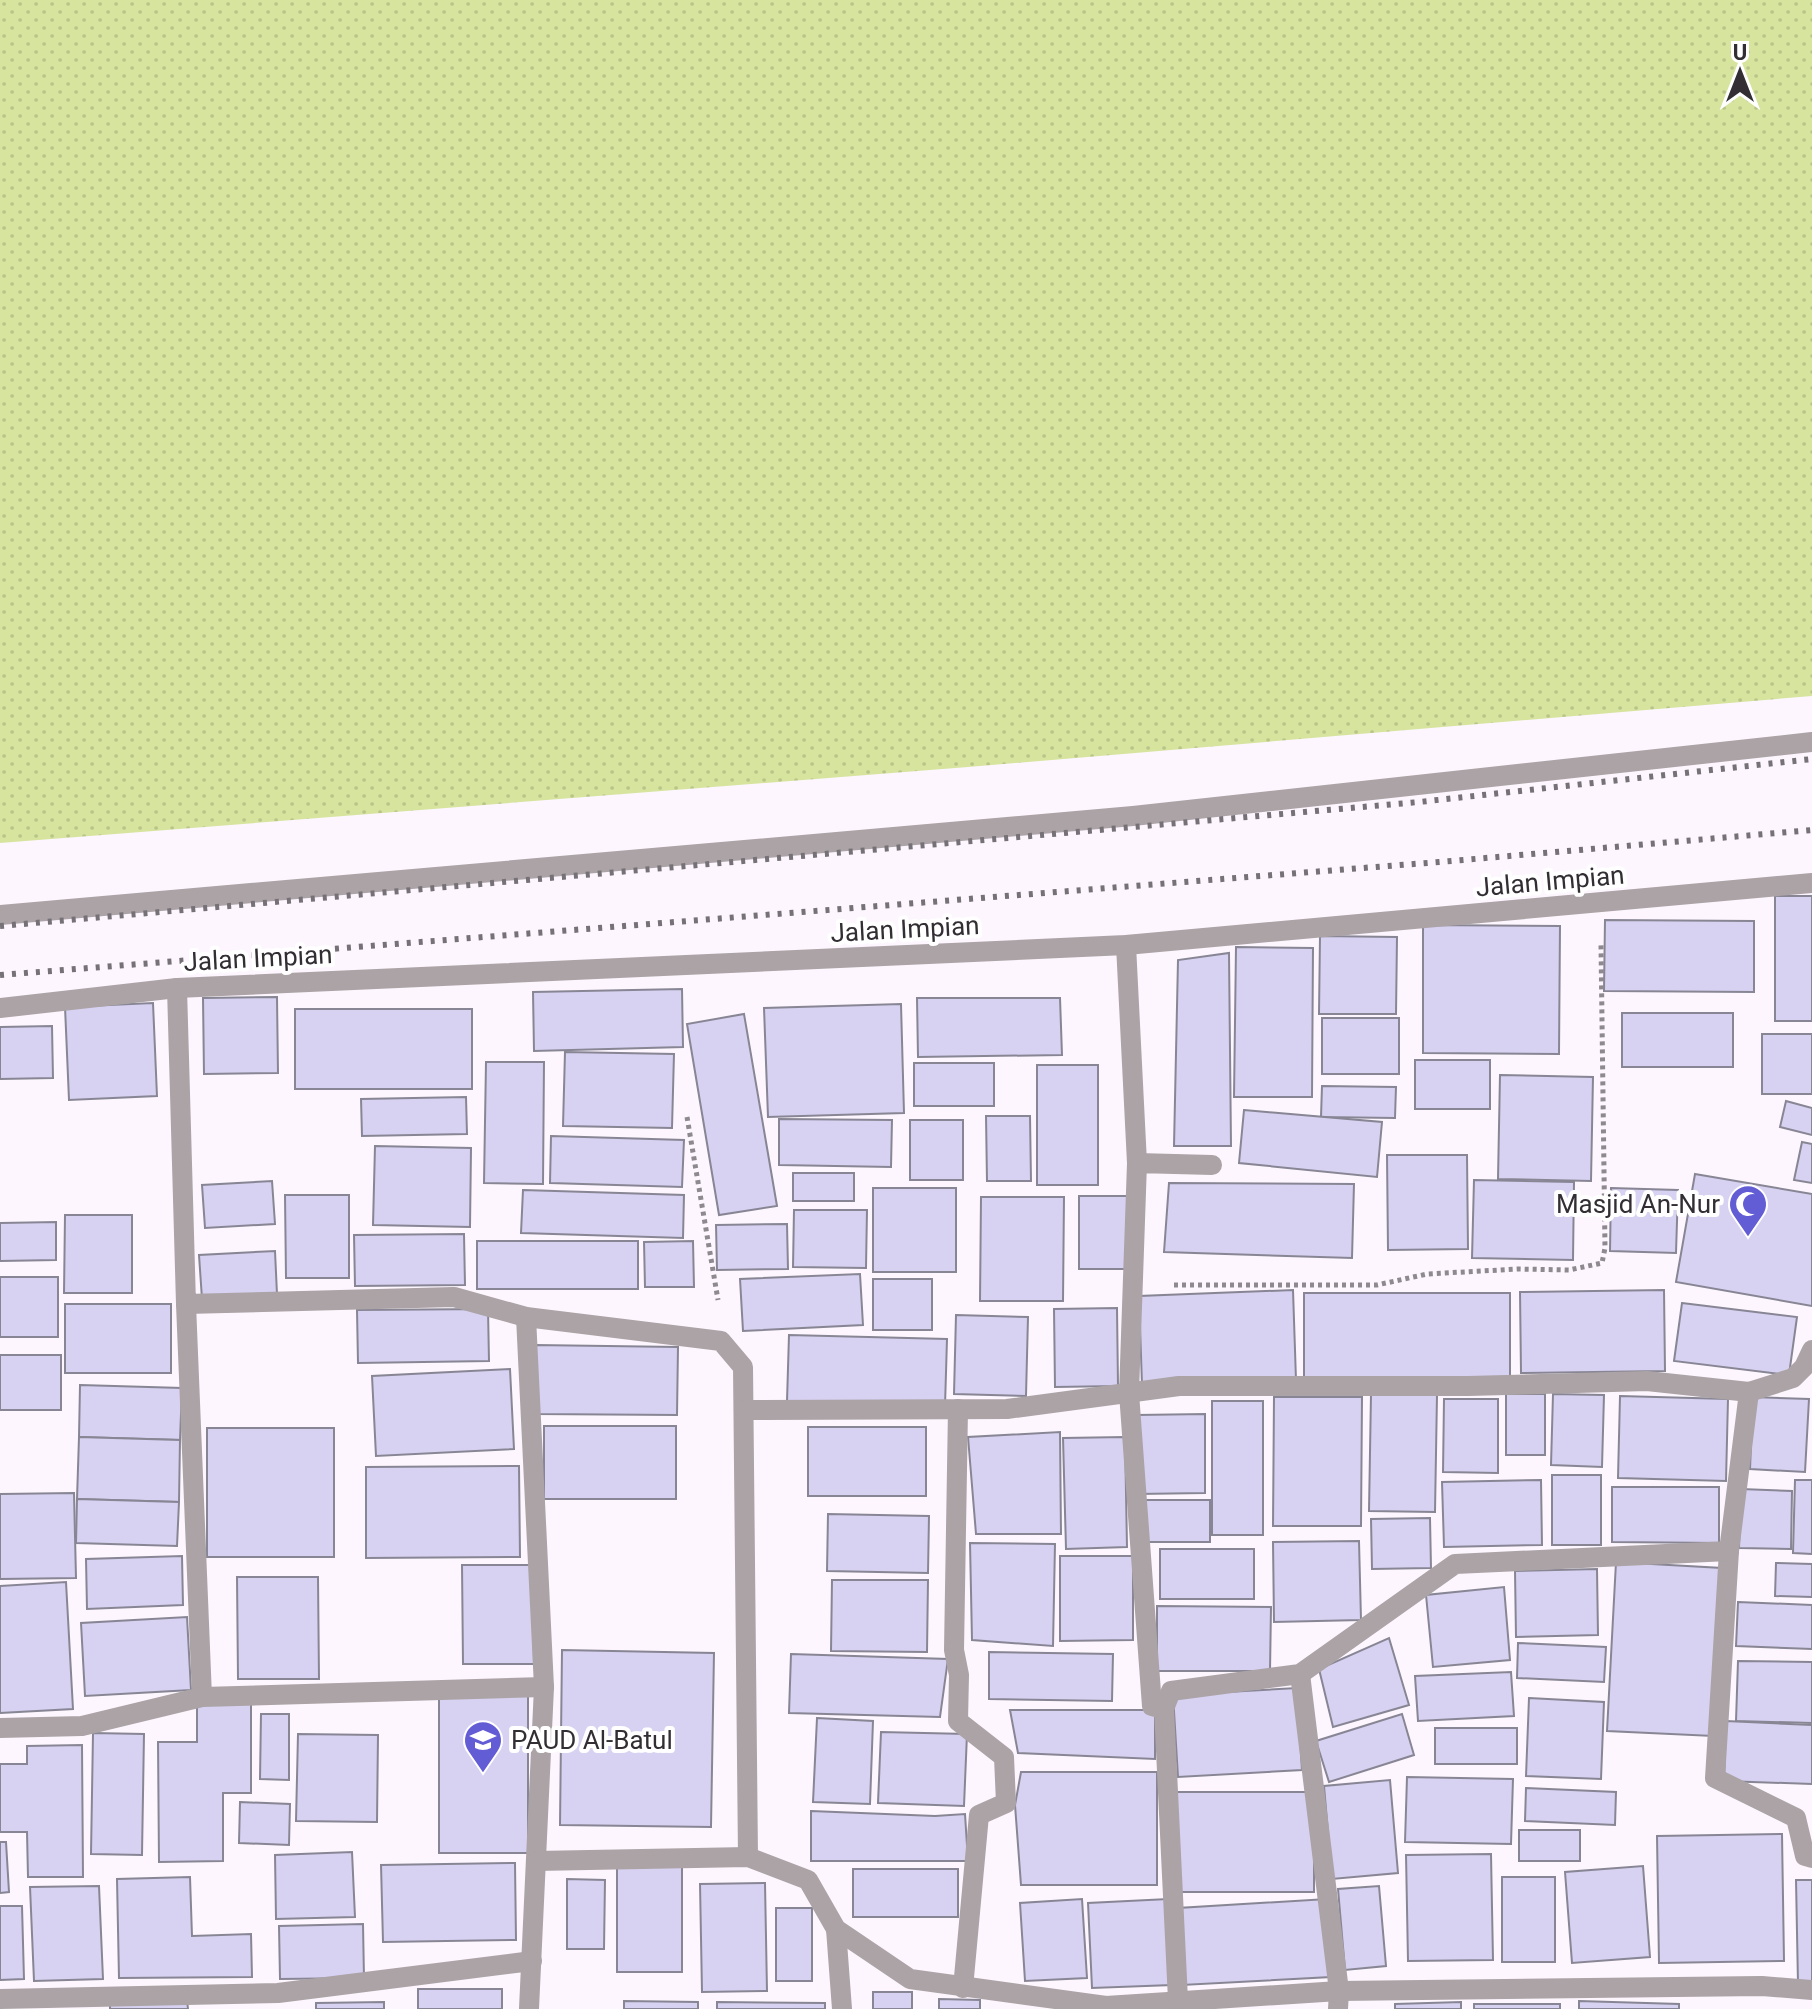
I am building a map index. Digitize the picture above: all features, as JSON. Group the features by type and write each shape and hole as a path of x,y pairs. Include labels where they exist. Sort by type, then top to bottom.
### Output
{"street":[{"path":"0,915 1133,816 1812,742"},
{"name":"Jalan Impian","path":"0,1008 177,988 1126,945 1812,883"},
{"path":"1126,945 1137,1163 1129,1393 1152,1706 1164,1709"},
{"path":"177,988 202,1697"},
{"path":"1137,1163 1212,1165"},
{"path":"186,1304 454,1297 526,1317 721,1341 743,1367 748,1857"},
{"path":"526,1317 544,1687 529,2009"},
{"path":"745,1410 1007,1409 1179,1386 1468,1386 1647,1381 1749,1392 1793,1378 1804,1367 1812,1350"},
{"path":"1749,1392 1729,1551 1715,1778 1796,1818 1805,1856 1812,1858"},
{"path":"958,1409 954,1650 959,1675 958,1721 1004,1757 1006,1803 979,1815 963,1988"},
{"path":"1178,2000 1164,1709 1171,1691 1300,1674 1455,1564 1729,1551"},
{"path":"1300,1674 1338,2000"},
{"path":"0,1728 82,1726 202,1697 544,1687"},
{"path":"536,1861 748,1857 808,1880 836,1929 842,2009"},
{"path":"836,1929 910,1979 1106,2007 1178,2000 1338,2000 1762,1986 1812,1990"},
{"path":"0,1999 278,2001 532,1961"}],"path":[{"path":"1133,1285 1377,1285 1427,1274 1518,1269 1569,1270 1602,1263 1605,1248 1600,903"},
{"path":"687,1117 716,1283 721,1341"}],"green space":[{"path":"0,0 1812,0 1812,696 968,767 0,843"}],"building":[{"path":"1775,896 1812,896 1812,1021 1775,1021"},
{"path":"1605,920 1754,921 1754,992 1604,991"},
{"path":"1423,925 1560,926 1559,1054 1423,1053"},
{"path":"1320,936 1397,937 1396,1014 1319,1014"},
{"path":"1236,947 1313,948 1312,1097 1234,1097"},
{"path":"1229,953 1231,1146 1174,1146 1178,960"},
{"path":"682,989 683,1047 534,1051 533,992"},
{"path":"277,997 278,1073 204,1074 203,998"},
{"path":"917,998 1060,998 1062,1055 918,1057"},
{"path":"153,1003 157,1096 69,1100 65,1007"},
{"path":"901,1004 904,1113 768,1117 764,1008"},
{"path":"295,1009 472,1009 472,1089 295,1089"},
{"path":"1622,1013 1733,1013 1733,1067 1622,1067"},
{"path":"744,1014 777,1206 719,1215 687,1024"},
{"path":"1322,1018 1399,1018 1399,1074 1322,1074"},
{"path":"52,1026 53,1078 0,1079 0,1027"},
{"path":"1762,1034 1812,1034 1812,1094 1762,1094"},
{"path":"565,1052 674,1054 672,1128 563,1126"},
{"path":"1415,1060 1490,1060 1490,1109 1415,1109"},
{"path":"486,1062 544,1062 543,1184 484,1183"},
{"path":"914,1063 994,1063 994,1106 914,1106"},
{"path":"1037,1065 1098,1065 1098,1185 1037,1185"},
{"path":"1500,1075 1593,1077 1591,1181 1498,1179"},
{"path":"1322,1086 1396,1087 1395,1118 1321,1117"},
{"path":"466,1097 467,1134 362,1136 361,1099"},
{"path":"1786,1101 1812,1108 1812,1135 1780,1127"},
{"path":"1244,1110 1382,1122 1377,1177 1239,1163"},
{"path":"986,1116 1030,1116 1031,1181 987,1181"},
{"path":"779,1119 892,1120 891,1167 779,1165"},
{"path":"910,1120 963,1120 963,1180 910,1180"},
{"path":"551,1136 684,1140 682,1187 550,1183"},
{"path":"1802,1142 1812,1144 1812,1183 1794,1180"},
{"path":"375,1146 471,1148 470,1227 373,1225"},
{"path":"1387,1155 1467,1155 1468,1249 1388,1250"},
{"path":"793,1173 854,1173 854,1201 793,1201"},
{"name":"Masjid An-Nur","path":"1695,1174 1812,1194 1812,1306 1676,1282"},
{"path":"1474,1180 1574,1182 1573,1260 1472,1258"},
{"path":"272,1181 275,1224 205,1228 202,1185"},
{"path":"1169,1183 1354,1184 1352,1258 1164,1252"},
{"path":"873,1188 956,1188 956,1272 873,1272"},
{"path":"1611,1188 1678,1190 1676,1253 1610,1251"},
{"path":"523,1190 684,1195 683,1238 521,1233"},
{"path":"285,1195 349,1195 349,1278 286,1278"},
{"path":"1079,1196 1129,1196 1129,1269 1079,1269"},
{"path":"981,1197 1064,1197 1063,1301 980,1301"},
{"path":"794,1210 867,1210 866,1268 793,1267"},
{"path":"65,1215 132,1215 132,1293 64,1293"},
{"path":"56,1222 56,1260 0,1261 0,1223"},
{"path":"787,1224 788,1269 717,1270 716,1225"},
{"path":"464,1234 465,1285 355,1286 354,1235"},
{"path":"477,1241 638,1241 638,1289 477,1289"},
{"path":"693,1241 694,1287 645,1287 644,1242"},
{"path":"275,1251 277,1294 202,1299 199,1255"},
{"path":"860,1274 863,1325 743,1331 740,1279"},
{"path":"0,1277 58,1277 58,1337 0,1337"},
{"path":"873,1279 932,1279 932,1330 873,1330"},
{"path":"1293,1290 1296,1380 1142,1385 1139,1296"},
{"path":"1664,1290 1665,1371 1521,1373 1520,1292"},
{"path":"1304,1293 1510,1293 1510,1379 1304,1379"},
{"path":"1682,1303 1797,1317 1789,1375 1674,1361"},
{"path":"65,1304 171,1304 171,1373 65,1373"},
{"path":"1117,1308 1118,1386 1055,1387 1054,1309"},
{"path":"488,1309 489,1361 358,1363 357,1310"},
{"path":"956,1315 1028,1317 1026,1396 954,1394"},
{"path":"789,1335 947,1339 945,1406 787,1401"},
{"path":"535,1345 678,1347 677,1415 535,1414"},
{"path":"0,1355 61,1355 61,1410 0,1410"},
{"path":"510,1369 514,1449 376,1456 372,1376"},
{"path":"80,1385 182,1388 180,1440 79,1437"},
{"path":"1371,1394 1437,1395 1435,1512 1369,1511"},
{"path":"1506,1394 1545,1394 1545,1455 1506,1455"},
{"path":"1553,1394 1604,1395 1602,1467 1551,1465"},
{"path":"1620,1396 1728,1399 1726,1481 1618,1478"},
{"path":"1274,1397 1362,1397 1361,1526 1273,1526"},
{"path":"1753,1397 1809,1399 1805,1472 1750,1469"},
{"path":"1444,1399 1498,1399 1498,1473 1443,1472"},
{"path":"1212,1401 1263,1401 1263,1535 1212,1535"},
{"path":"1205,1414 1205,1493 1137,1494 1137,1415"},
{"path":"544,1426 676,1426 676,1499 544,1499"},
{"path":"808,1427 926,1427 926,1496 808,1496"},
{"path":"207,1428 334,1428 334,1557 207,1557"},
{"path":"1060,1432 1061,1534 976,1534 968,1437"},
{"path":"79,1437 180,1440 179,1502 77,1499"},
{"path":"1125,1437 1127,1547 1066,1549 1063,1438"},
{"path":"519,1466 520,1557 366,1558 366,1467"},
{"path":"1552,1475 1601,1475 1601,1545 1552,1545"},
{"path":"1541,1480 1542,1545 1444,1547 1442,1482"},
{"path":"1795,1480 1812,1480 1812,1554 1793,1553"},
{"path":"1612,1487 1719,1487 1719,1543 1612,1542"},
{"path":"1741,1489 1792,1491 1791,1549 1739,1548"},
{"path":"74,1493 76,1578 0,1579 0,1494"},
{"path":"77,1499 179,1502 177,1546 76,1543"},
{"path":"1142,1500 1210,1500 1210,1542 1142,1542"},
{"path":"828,1514 929,1516 928,1573 827,1571"},
{"path":"1430,1518 1431,1568 1372,1569 1371,1519"},
{"path":"1359,1541 1361,1620 1274,1622 1273,1542"},
{"path":"970,1543 1055,1544 1053,1646 972,1640"},
{"path":"1160,1549 1254,1549 1254,1599 1160,1599"},
{"path":"182,1556 183,1605 87,1609 86,1559"},
{"path":"1060,1556 1133,1556 1133,1640 1060,1641"},
{"path":"1616,1562 1722,1568 1713,1736 1607,1731"},
{"path":"1776,1563 1812,1564 1812,1597 1775,1596"},
{"path":"462,1565 533,1565 534,1664 463,1664"},
{"path":"1597,1569 1598,1635 1516,1637 1515,1571"},
{"path":"237,1577 318,1577 319,1679 238,1679"},
{"path":"832,1580 928,1580 927,1652 831,1651"},
{"path":"66,1582 73,1709 0,1713 0,1586"},
{"path":"1504,1587 1510,1660 1433,1667 1426,1595"},
{"path":"1738,1602 1812,1605 1812,1649 1736,1646"},
{"path":"1157,1606 1271,1607 1270,1671 1157,1671"},
{"path":"187,1617 191,1690 85,1696 81,1623"},
{"path":"1389,1638 1409,1705 1333,1727 1319,1669"},
{"path":"1518,1643 1606,1647 1604,1682 1517,1678"},
{"path":"562,1650 714,1653 711,1827 560,1825"},
{"path":"989,1652 1113,1654 1112,1701 989,1699"},
{"path":"791,1654 948,1659 940,1717 789,1713"},
{"path":"1738,1661 1812,1662 1812,1723 1736,1721"},
{"path":"1511,1672 1514,1716 1418,1721 1415,1676"},
{"path":"1297,1688 1302,1770 1178,1777 1173,1695"},
{"name":"PAUD Al-Batul","path":"439,1695 528,1695 528,1853 439,1853"},
{"path":"1529,1698 1604,1702 1601,1779 1526,1776"},
{"path":"197,1702 251,1702 251,1793 223,1793 223,1861 159,1862 158,1742 197,1742"},
{"path":"1010,1710 1155,1710 1155,1759 1018,1753"},
{"path":"261,1714 289,1714 289,1780 260,1779"},
{"path":"1402,1714 1414,1755 1329,1782 1316,1741"},
{"path":"817,1718 873,1721 870,1804 813,1802"},
{"path":"1726,1721 1812,1725 1812,1784 1724,1781"},
{"path":"1435,1728 1517,1728 1517,1764 1435,1764"},
{"path":"881,1732 967,1734 964,1806 878,1803"},
{"path":"93,1733 144,1734 142,1855 91,1854"},
{"path":"298,1734 378,1735 377,1822 296,1821"},
{"path":"82,1745 83,1877 28,1877 27,1832 0,1832 0,1764 27,1764 27,1746"},
{"path":"1021,1772 1157,1772 1157,1885 1021,1885 1015,1805"},
{"path":"1407,1777 1513,1779 1511,1844 1405,1842"},
{"path":"1390,1780 1398,1873 1332,1879 1324,1786"},
{"path":"1526,1788 1616,1792 1615,1825 1525,1821"},
{"path":"1177,1792 1314,1792 1314,1892 1177,1892"},
{"path":"240,1802 290,1804 289,1845 239,1843"},
{"path":"811,1811 935,1816 965,1814 968,1861 811,1861"},
{"path":"1519,1830 1580,1830 1580,1861 1519,1861"},
{"path":"1782,1834 1784,1961 1659,1963 1657,1836"},
{"path":"0,1842 6,1842 9,1892 0,1893"},
{"path":"352,1852 355,1917 276,1919 275,1855"},
{"path":"1491,1854 1493,1960 1408,1961 1406,1855"},
{"path":"515,1863 516,1940 383,1942 381,1865"},
{"path":"617,1866 682,1866 682,1972 617,1972"},
{"path":"1643,1866 1650,1957 1572,1963 1565,1872"},
{"path":"853,1869 958,1869 958,1917 853,1917"},
{"path":"190,1877 192,1936 251,1934 252,1977 119,1978 117,1879"},
{"path":"1502,1877 1555,1877 1555,1962 1502,1962"},
{"path":"567,1879 605,1880 604,1949 567,1949"},
{"path":"1796,1880 1812,1880 1812,1984 1798,1984"},
{"path":"765,1883 767,1991 702,1992 700,1884"},
{"path":"99,1886 103,1979 34,1981 30,1887"},
{"path":"1379,1886 1386,1966 1345,1970 1338,1889"},
{"path":"1082,1899 1087,1978 1025,1981 1020,1903"},
{"path":"1168,1899 1172,1985 1092,1988 1088,1903"},
{"path":"1327,1899 1331,1977 1182,1985 1178,1908"},
{"path":"0,1906 22,1906 24,1979 0,1980"},
{"path":"776,1908 812,1908 812,1981 776,1981"},
{"path":"363,1924 364,1978 280,1979 279,1926"},
{"path":"418,1989 502,1989 502,2009 418,2009"},
{"path":"873,1992 912,1992 912,2009 873,2009"},
{"path":"939,1999 980,2000 980,2009 939,2009"},
{"path":"187,2000 188,2009 110,2009 110,2004"},
{"path":"624,2001 698,2002 698,2009 624,2009"},
{"path":"1579,2001 1679,2004 1679,2009 1579,2009"},
{"path":"384,2002 384,2009 316,2009 316,2003"},
{"path":"717,2002 825,2003 825,2009 717,2009"},
{"path":"1461,2002 1461,2009 1395,2009 1395,2004"},
{"path":"1474,2004 1560,2004 1560,2009 1474,2009"}],"railway":[{"path":"0,926 1419,802 1812,759"},
{"path":"0,975 1812,830"}],"place":[{"name":"Masjid An-Nur","path":"1748,1238"},
{"name":"PAUD Al-Batul","path":"483,1774"}]}
